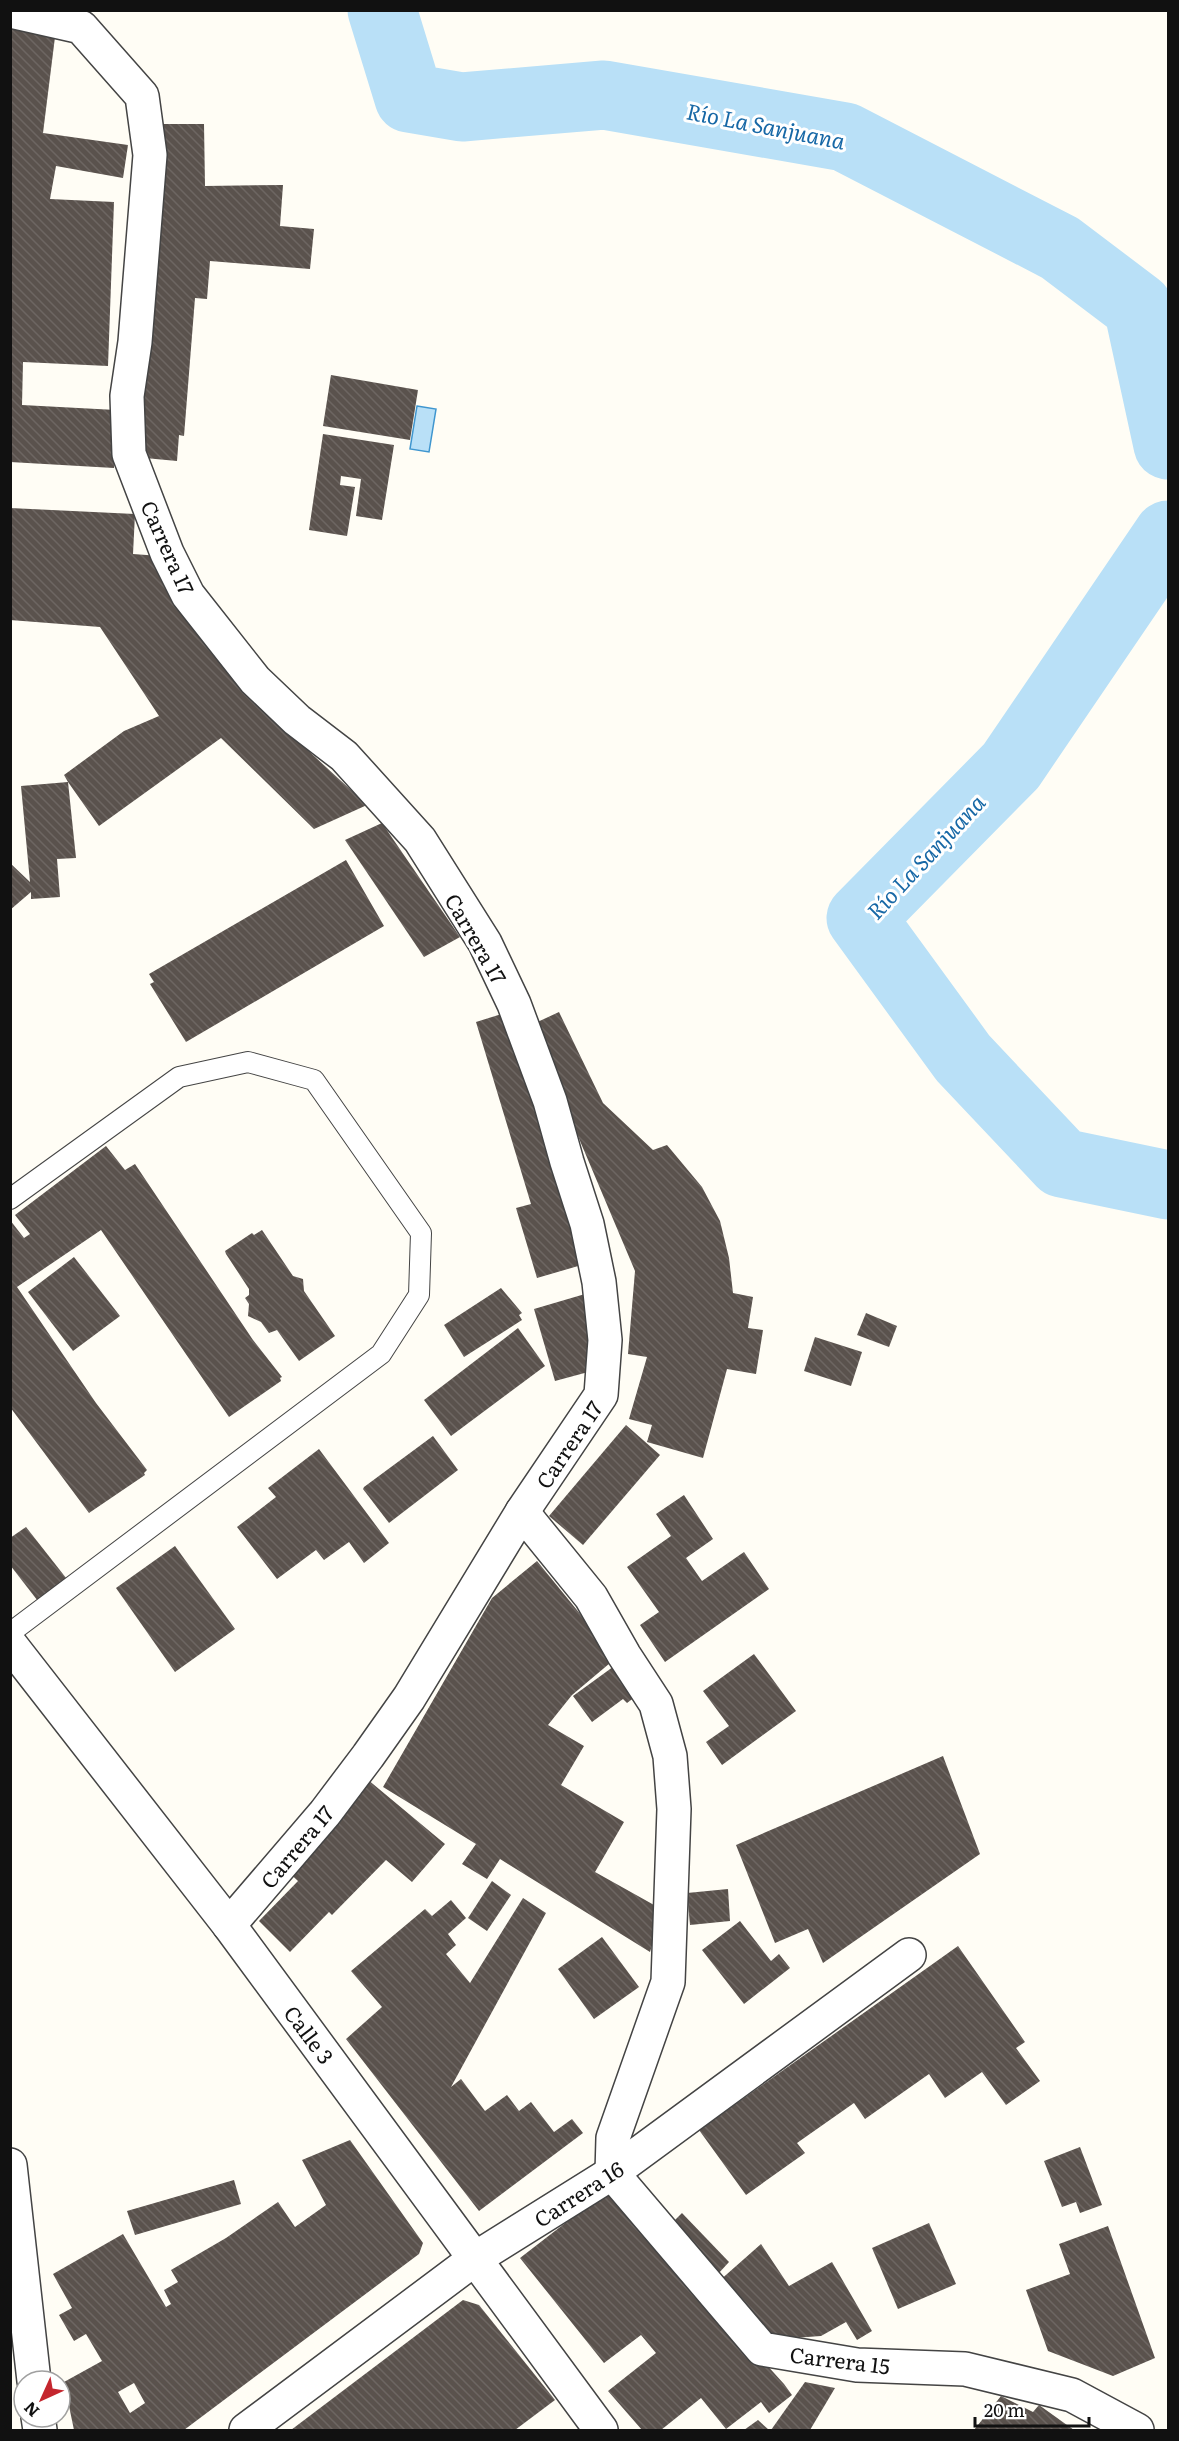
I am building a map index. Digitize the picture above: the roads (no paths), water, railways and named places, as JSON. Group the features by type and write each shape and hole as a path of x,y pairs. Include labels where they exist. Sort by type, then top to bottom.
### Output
{"street":[{"name":"Carrera 17","path":"10,11 81,27 142,96 150,155 135,342 127,396 129,454 172,563 188,595 255,680 297,720 344,756 420,840 485,943 514,1004 550,1101 587,1224 599,1282 605,1340 601,1395 522,1512 409,1698 325,1813 229,1925"},
{"path":"522,1512 591,1597 624,1655 656,1704 670,1756 674,1809 668,1982 613,2138 612,2173"},
{"name":"Calle 3","path":"10,1644 229,1925 601,2430"},
{"name":"Carrera 16","path":"246,2430 476,2258 612,2173 909,1955"},
{"path":"10,2165 33,2369"},
{"name":"Carrera 15","path":"612,2173 762,2349 857,2365 965,2369 1072,2395 1137,2430"}],"lane":[{"path":"10,1199 179,1077 248,1062 314,1080 421,1233 419,1295 381,1354 10,1633"}],"water":[{"path":"417,406 436,409 429,452 410,449"}],"waterway":[{"name":"Río La Sanjuana","path":"382,10 409,98 462,107 604,95 845,137 1060,248 1138,307 1168,445"},
{"name":"Río La Sanjuana","path":"1168,535 1011,766 861,918 963,1058 1062,1163 1168,1185"}]}
